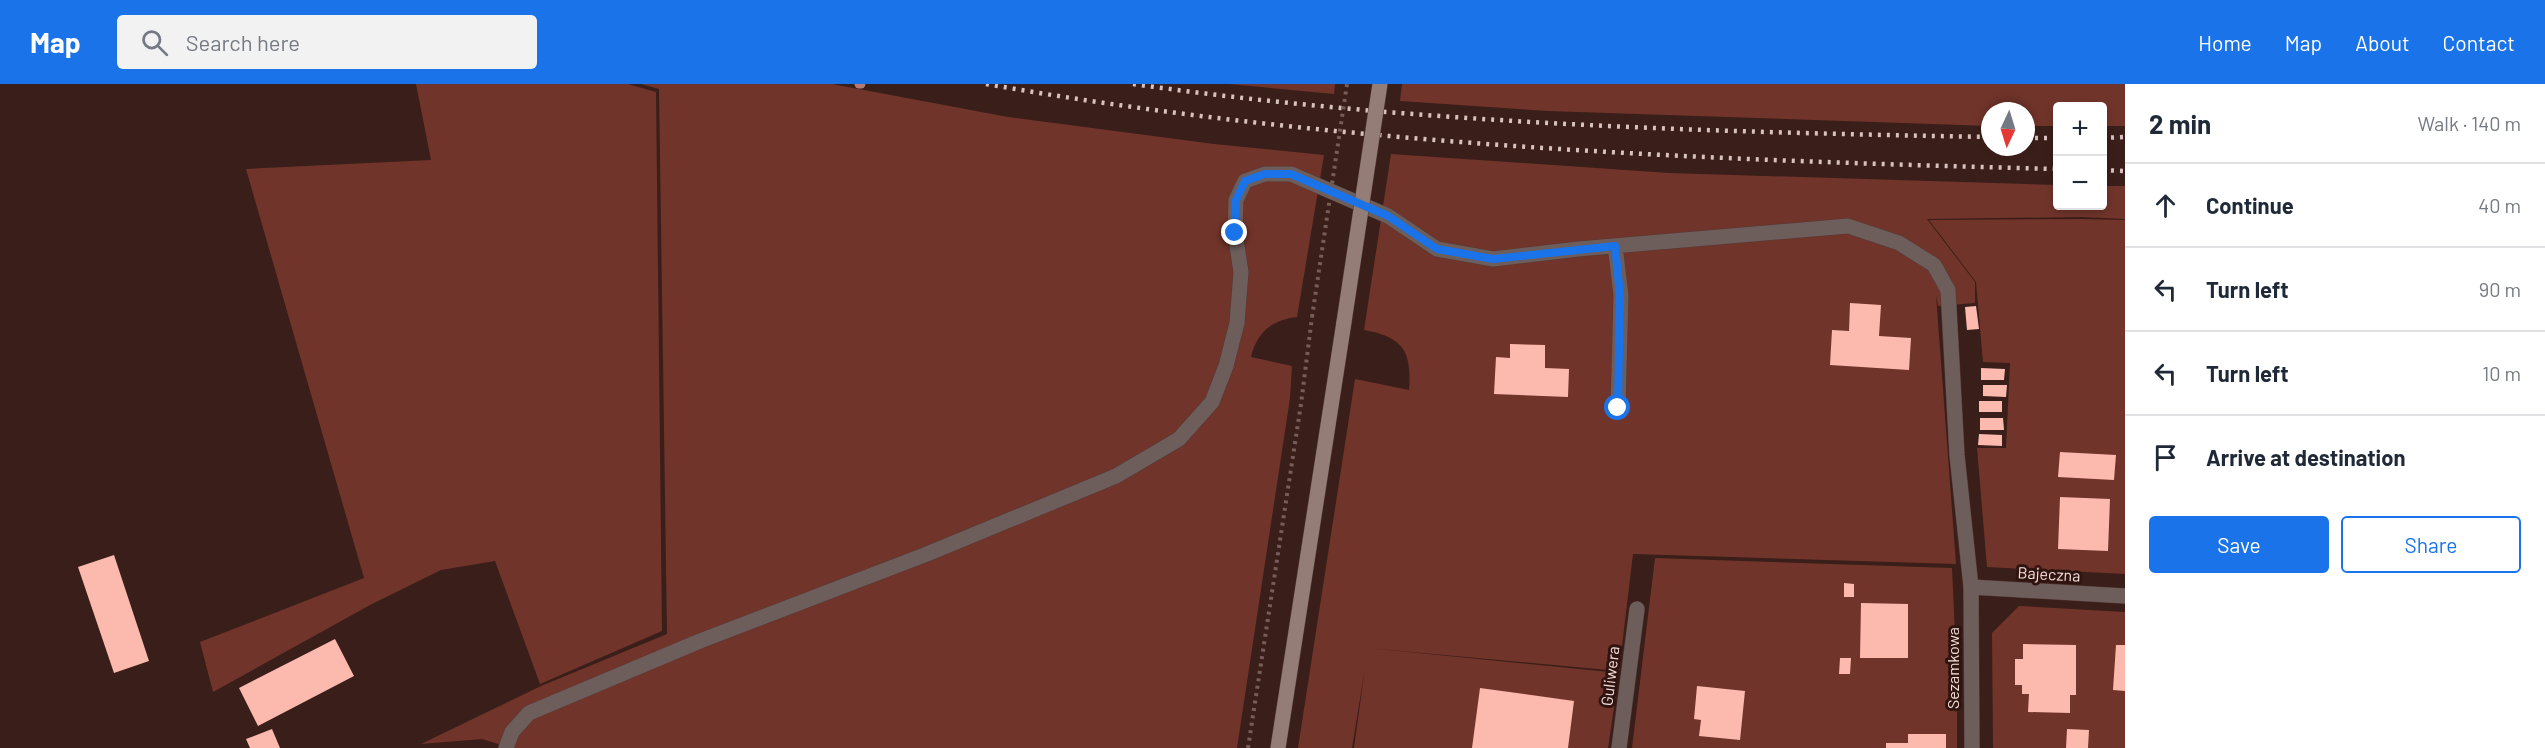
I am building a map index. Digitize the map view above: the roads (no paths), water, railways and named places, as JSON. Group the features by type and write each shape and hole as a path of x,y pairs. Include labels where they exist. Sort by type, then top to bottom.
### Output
{"street":[{"path":"1278,748 1380,84"},
{"name":"Sezamkowa","path":"506,748 512,732 529,713 700,641 927,554 1116,476 1179,439 1212,402 1226,366 1237,323 1241,272 1235,233 1236,200 1245,181 1265,174 1291,174 1388,216 1437,249 1493,259 1848,226 1899,243 1934,265 1948,290 1957,456 1971,587 1972,748"},
{"path":"1615,246 1620,295 1618,408"},
{"name":"Bajeczna","path":"1971,587 2125,596"},
{"name":"Guliwera","path":"1619,748 1637,609"}],"railway":[{"path":"986,84 1119,105 1386,136 1789,161 2053,169"},
{"path":"1133,84 1240,98 1346,108 1561,124 1981,137"},
{"path":"2107,138 2125,137"},
{"path":"2035,138 2053,138"},
{"path":"2107,170 2125,171"}]}
